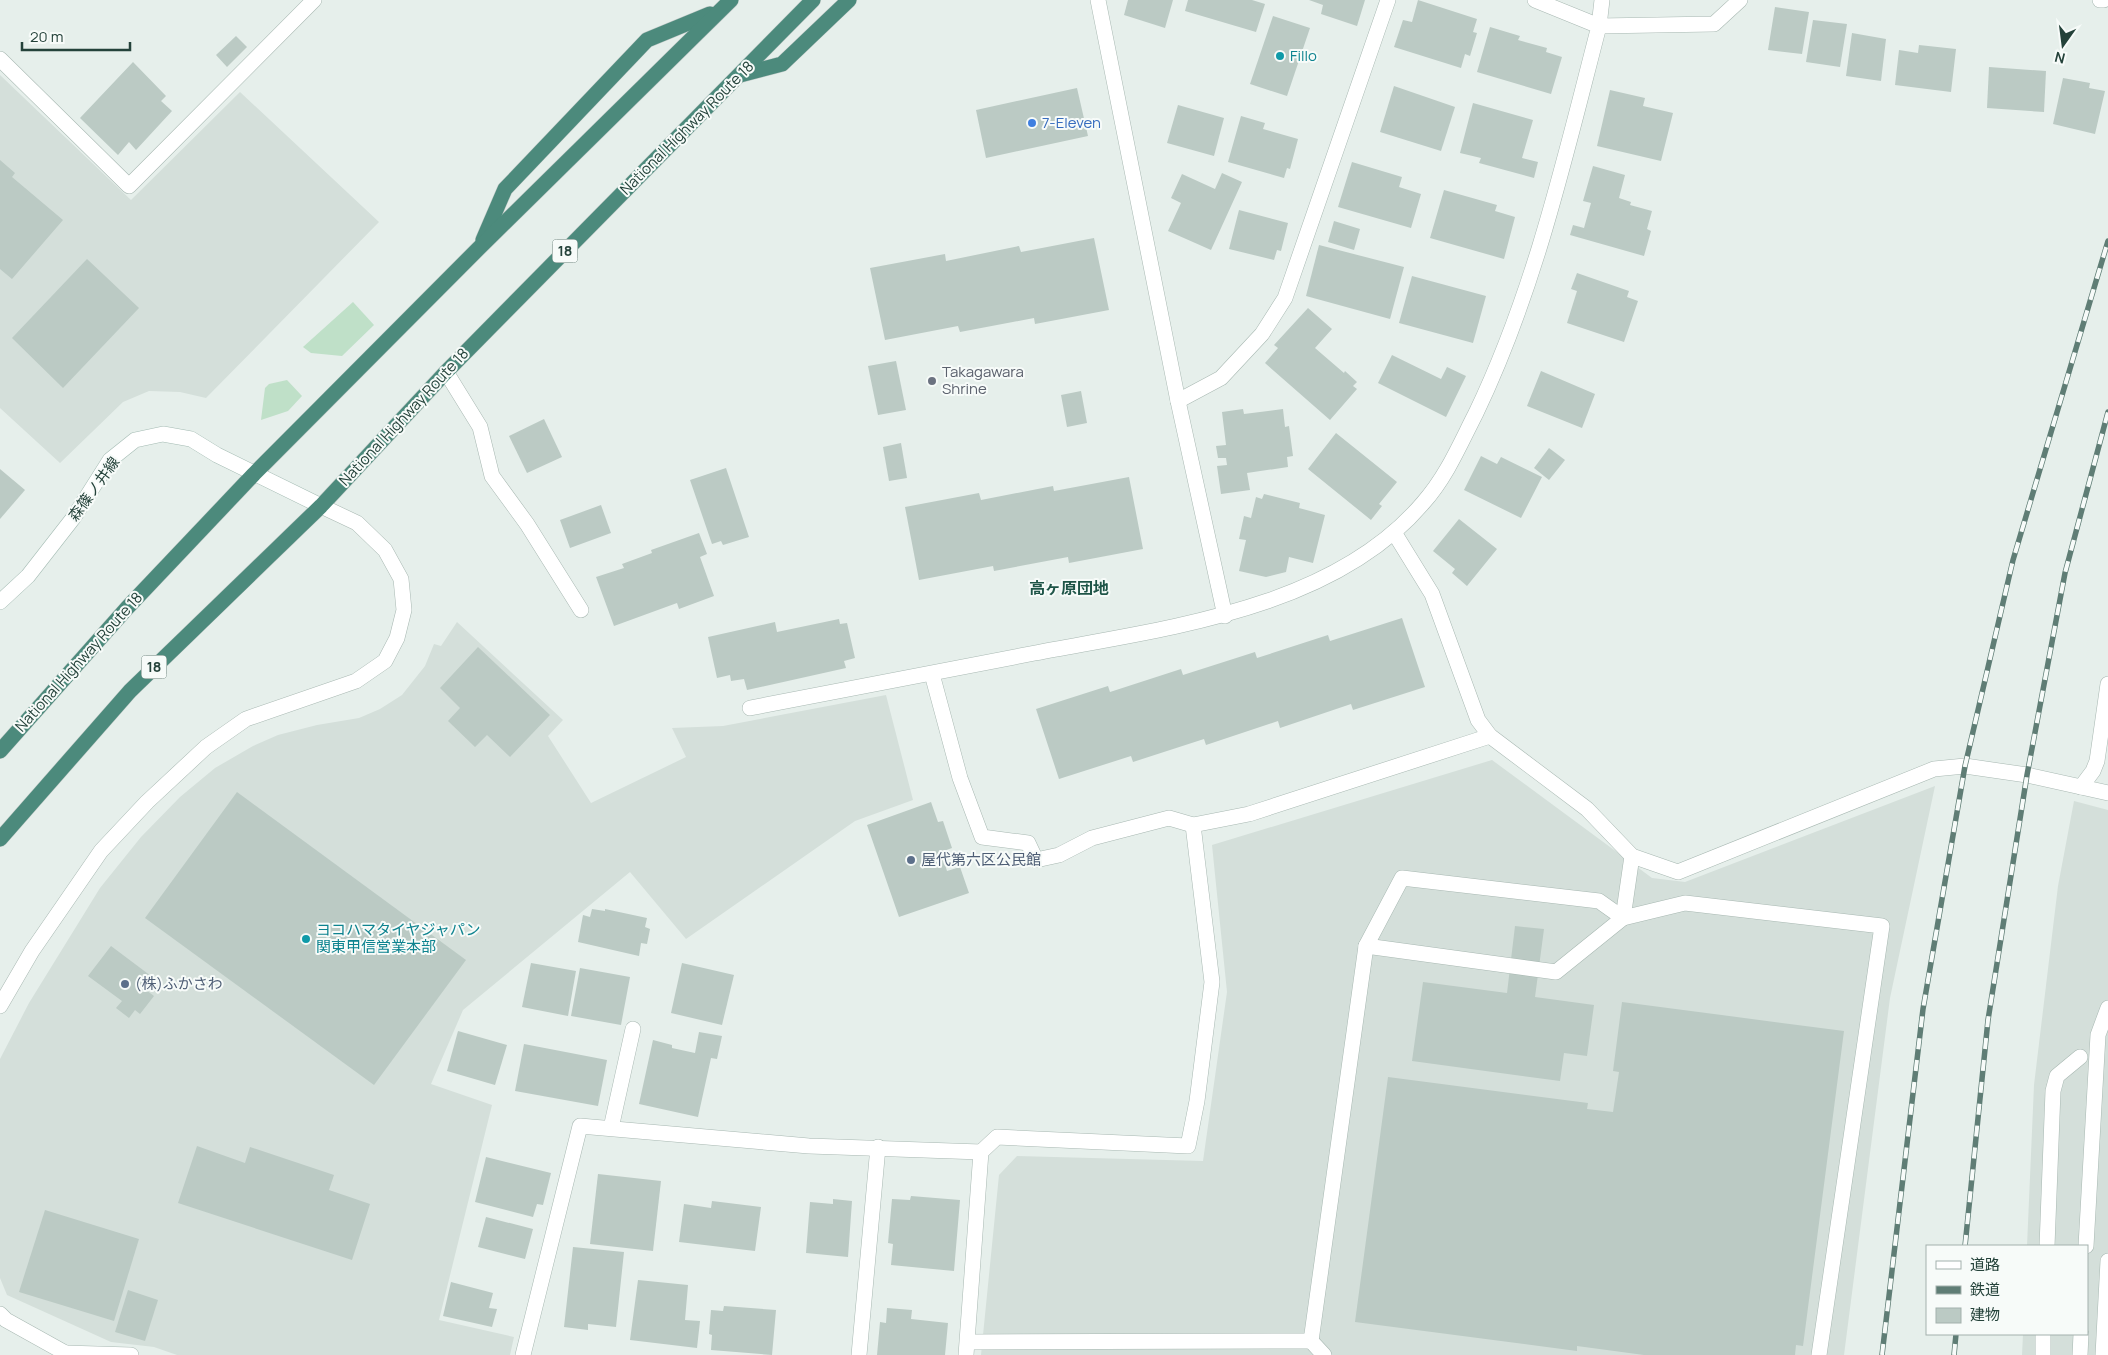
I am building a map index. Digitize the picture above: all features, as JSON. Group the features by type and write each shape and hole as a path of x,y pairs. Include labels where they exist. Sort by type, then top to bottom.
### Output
{"highway":[{"name":"National Highway Route 18","path":"0,839 130,691 321,506 446,372 813,0"},
{"path":"739,75 782,64 848,0"},
{"name":"National Highway Route 18","path":"0,751 127,608 254,474 726,3"},
{"path":"479,248 505,189 647,40 726,3"}],"street":[{"path":"0,59 129,186 314,0"},
{"path":"1098,0 1178,401 1225,616"},
{"path":"1178,401 1221,378 1262,334 1285,298 1388,0"},
{"path":"1535,0 1599,26 1714,24 1740,0"},
{"path":"750,708 1225,616 1325,578 1395,534 1424,502 1448,470 1493,377 1526,288 1557,189 1599,26 1602,0"},
{"path":"446,372 480,427 492,476 527,524 581,610"},
{"name":"森篠ノ井線","path":"0,602 28,576 84,504 110,460 135,440 163,434 191,439 254,474 358,523 385,550 400,579 404,610 397,638 385,661 356,681 246,719 206,747 147,802 101,851 32,950 0,1006"},
{"path":"1395,534 1432,594 1478,720 1490,736 1587,809 1632,856 1678,872 1934,770 1966,766 2027,775 2108,792"},
{"path":"932,674 960,778 982,837 1028,843 1036,860 1059,854 1092,838 1168,818 1193,825 1249,814 1490,736"},
{"path":"2081,787 2093,771 2097,761 2108,684"},
{"path":"1193,825 1212,982 1197,1101 1188,1146 997,1137 981,1152 967,1349 1311,1341 1324,1355"},
{"path":"1623,918 1632,856"},
{"path":"1311,1341 1366,946 1402,878 1599,901 1623,918"},
{"path":"1366,946 1556,972 1623,918 1686,903 1882,926 1819,1355"},
{"path":"2086,1245 2098,1035 2108,1008"},
{"path":"611,1128 633,1029"},
{"path":"2047,1245 2053,1091 2058,1076 2080,1057"},
{"path":"523,1355 580,1126 809,1146 981,1152"},
{"path":"859,1355 878,1147"},
{"path":"2103,1355 2108,1261"},
{"path":"0,1314 6,1320 67,1354 131,1355"},
{"path":"2043,1335 2043,1355"},
{"path":"2080,1355 2081,1335"}],"shaded area":[{"path":"0,75 131,200 240,92 379,222 206,398 180,392 149,391 123,402 60,463 0,408"},
{"path":"457,622 563,720 548,736 591,803 686,757 672,728 723,726 886,695 913,800 855,821 686,939 630,872 463,1010 431,1084 492,1105 439,1320 514,1337 510,1355 177,1355 154,1347 111,1342 7,1295 0,1278 0,1059 29,1003 100,888 141,837 180,797 215,768 253,746 278,735 317,725 359,718 380,709 402,695 425,666 434,644 441,646"},
{"path":"1492,760 1652,878 1685,882 1935,786 1890,998 1844,1355 981,1355 999,1175 1017,1156 1203,1161 1227,992 1212,845"},
{"path":"2074,801 2108,810 2108,1355 2022,1355 2023,1335 2088,1335 2088,1245 2027,1245 2034,1085 2058,886"}],"green space":[{"path":"353,302 374,325 342,356 311,353 303,347"},
{"path":"287,380 302,396 288,411 261,420 265,388 269,384"}],"building":[{"path":"1128,0 1173,0 1165,28 1124,15"},
{"path":"1188,0 1252,0 1265,4 1256,32 1185,11"},
{"path":"1309,0 1365,0 1357,26 1321,14 1323,5"},
{"path":"1418,0 1477,19 1473,32 1477,33 1470,56 1465,54 1461,68 1394,47 1403,20 1412,22"},
{"path":"1775,7 1809,12 1802,54 1768,50"},
{"name":"Fillo","path":"1273,16 1310,28 1287,96 1250,84"},
{"path":"1813,20 1847,24 1840,67 1806,62"},
{"path":"1490,27 1520,36 1518,40 1547,48 1546,52 1562,57 1551,94 1477,72"},
{"path":"1852,33 1886,39 1881,81 1846,76"},
{"path":"236,36 247,47 227,67 216,55"},
{"path":"1919,45 1956,49 1951,92 1895,85 1899,50 1918,53"},
{"path":"133,62 166,96 161,101 172,111 136,150 129,142 118,155 80,118"},
{"path":"1989,67 2046,71 2044,112 1987,108"},
{"path":"2063,78 2090,83 2089,88 2105,91 2095,134 2053,124"},
{"path":"1394,86 1455,107 1441,151 1380,132"},
{"name":"7-Eleven","path":"1077,88 1088,136 986,158 976,110"},
{"path":"1610,90 1645,98 1643,106 1673,113 1661,161 1597,146"},
{"path":"1473,103 1533,120 1522,158 1538,162 1534,178 1479,163 1481,158 1460,153"},
{"path":"1178,105 1224,118 1214,156 1167,143"},
{"path":"1241,116 1265,123 1263,129 1298,139 1290,169 1287,168 1284,178 1228,162"},
{"path":"0,160 15,173 12,177 63,220 12,279 0,269"},
{"path":"1352,162 1402,177 1399,187 1421,194 1411,228 1338,207"},
{"path":"1593,166 1625,175 1619,198 1631,202 1630,205 1652,211 1647,229 1651,231 1644,256 1570,235 1573,225 1584,228 1591,203 1583,201"},
{"path":"1222,173 1242,182 1211,250 1168,231 1181,203 1171,198 1182,174 1215,189"},
{"path":"1444,190 1497,205 1495,211 1515,217 1504,259 1430,238"},
{"path":"1239,210 1288,223 1281,251 1277,250 1274,260 1229,249"},
{"path":"1334,221 1360,229 1354,250 1328,242"},
{"path":"1094,238 1109,310 1035,324 1034,318 960,332 958,326 885,340 870,268 945,254 946,261 1019,246 1021,252"},
{"path":"1319,245 1404,267 1390,319 1306,296"},
{"path":"87,259 139,308 63,388 12,338"},
{"path":"1577,273 1629,291 1627,297 1638,301 1624,342 1567,323 1577,291 1571,289"},
{"path":"1412,276 1486,296 1473,343 1399,323"},
{"path":"1308,308 1332,329 1315,348 1357,382 1353,386 1357,389 1330,420 1265,363 1278,348 1274,345"},
{"path":"1392,355 1441,379 1447,367 1466,376 1446,417 1378,383"},
{"path":"896,361 906,410 878,415 868,366"},
{"path":"1541,371 1595,394 1582,428 1527,406"},
{"path":"1081,391 1087,423 1067,427 1061,395"},
{"path":"1243,409 1244,414 1283,409 1285,427 1289,426 1293,456 1287,457 1288,467 1247,473 1250,490 1221,494 1217,466 1227,465 1226,458 1218,458 1216,446 1226,445 1222,412"},
{"path":"544,419 562,457 527,473 509,436"},
{"path":"1336,433 1397,482 1379,504 1382,506 1371,520 1308,469"},
{"path":"901,443 907,478 889,481 883,447"},
{"path":"1549,448 1565,460 1549,480 1534,468"},
{"path":"1481,456 1497,464 1501,457 1542,477 1521,518 1464,490"},
{"path":"726,468 749,537 723,545 721,541 712,544 690,480"},
{"path":"0,469 25,490 0,519"},
{"path":"1129,477 1143,549 1069,563 1068,557 994,571 993,566 919,580 905,507 979,493 981,500 1053,486 1054,491"},
{"path":"1264,494 1300,503 1299,508 1325,515 1313,563 1289,557 1286,572 1266,577 1239,571 1246,540 1239,539 1244,516 1251,518 1256,497 1262,499"},
{"path":"601,505 611,533 570,548 560,520"},
{"path":"1459,519 1497,549 1467,586 1452,573 1455,569 1433,551"},
{"path":"699,533 707,554 700,557 714,596 679,609 677,603 614,626 596,577 624,568 622,564 652,553 651,550"},
{"path":"1402,618 1425,687 1353,710 1351,704 1280,728 1278,721 1206,745 1204,739 1133,762 1131,756 1059,779 1036,709 1108,686 1110,692 1181,669 1183,675 1255,652 1257,658 1328,635 1330,641"},
{"path":"839,619 840,624 847,623 855,658 844,661 846,668 747,690 744,679 731,681 730,675 717,678 708,637 775,622 777,632"},
{"path":"478,647 550,715 510,757 487,735 475,747 448,721 460,708 440,688"},
{"name":"ヨコハマタイヤジャパン 関東甲信営業本部","path":"237,792 466,960 374,1085 145,918"},
{"name":"屋代第六区公民館","path":"931,802 938,822 943,821 952,848 941,852 947,871 960,867 969,893 899,917 867,825"},
{"path":"592,909 605,911 605,909 647,918 645,927 650,929 647,944 641,943 639,956 578,942 583,915 590,917"},
{"path":"1515,926 1544,929 1535,997 1594,1005 1587,1056 1564,1053 1560,1081 1412,1061 1423,982 1507,993"},
{"name":"(株)ふかさわ","path":"111,946 155,979 146,990 154,996 140,1014 135,1010 129,1018 116,1008 122,1001 88,976"},
{"path":"531,963 576,971 568,1016 522,1007"},
{"path":"682,963 734,975 722,1025 671,1013"},
{"path":"580,968 630,977 621,1025 571,1016"},
{"path":"1622,1002 1844,1031 1803,1346 1796,1345 1795,1355 1644,1355 1577,1346 1577,1351 1355,1322 1388,1077 1588,1103 1587,1109 1613,1112 1619,1072 1613,1071"},
{"path":"458,1031 507,1045 495,1085 447,1071"},
{"path":"699,1032 722,1036 717,1059 711,1058 698,1117 639,1104 653,1040 672,1045 672,1048 695,1053"},
{"path":"524,1044 607,1060 598,1106 515,1091"},
{"path":"197,1146 245,1163 250,1147 334,1175 329,1190 370,1204 352,1260 178,1203"},
{"path":"486,1157 551,1173 543,1205 537,1204 533,1217 475,1202"},
{"path":"598,1174 661,1181 653,1251 590,1244"},
{"path":"911,1196 960,1200 954,1271 891,1265 893,1244 888,1243 892,1199 910,1200"},
{"path":"833,1199 852,1201 848,1257 806,1253 810,1202 833,1204"},
{"path":"712,1201 761,1207 755,1251 679,1242 684,1204 711,1208"},
{"path":"45,1210 139,1239 114,1321 19,1292"},
{"path":"486,1217 533,1229 525,1259 478,1247"},
{"path":"573,1247 624,1252 616,1327 588,1324 588,1330 564,1327"},
{"path":"638,1280 688,1285 685,1320 700,1321 697,1348 630,1340"},
{"path":"451,1282 493,1293 489,1308 497,1309 492,1327 443,1316"},
{"path":"128,1290 158,1300 145,1341 115,1332"},
{"path":"724,1306 776,1310 772,1355 711,1350 712,1335 709,1334 711,1310 723,1311"},
{"path":"887,1308 912,1310 911,1319 948,1323 945,1355 877,1355 880,1322 886,1323"}],"railway":[{"path":"1882,1355 1923,1009 1965,766 2013,560 2108,241"},
{"path":"1965,1245 1988,1020 2027,775 2065,573 2108,412"},
{"path":"1954,1355 1956,1335"}],"place":[{"name":"Fillo","path":"1280,56"},
{"name":"7-Eleven","path":"1032,123"},
{"name":"Takagawara Shrine","path":"932,381"},
{"name":"屋代第六区公民館","path":"911,860"},
{"name":"ヨコハマタイヤジャパン 関東甲信営業本部","path":"306,939"},
{"name":"(株)ふかさわ","path":"125,984"}],"district":[{"name":"高ヶ原団地","path":"1069,588"}]}
